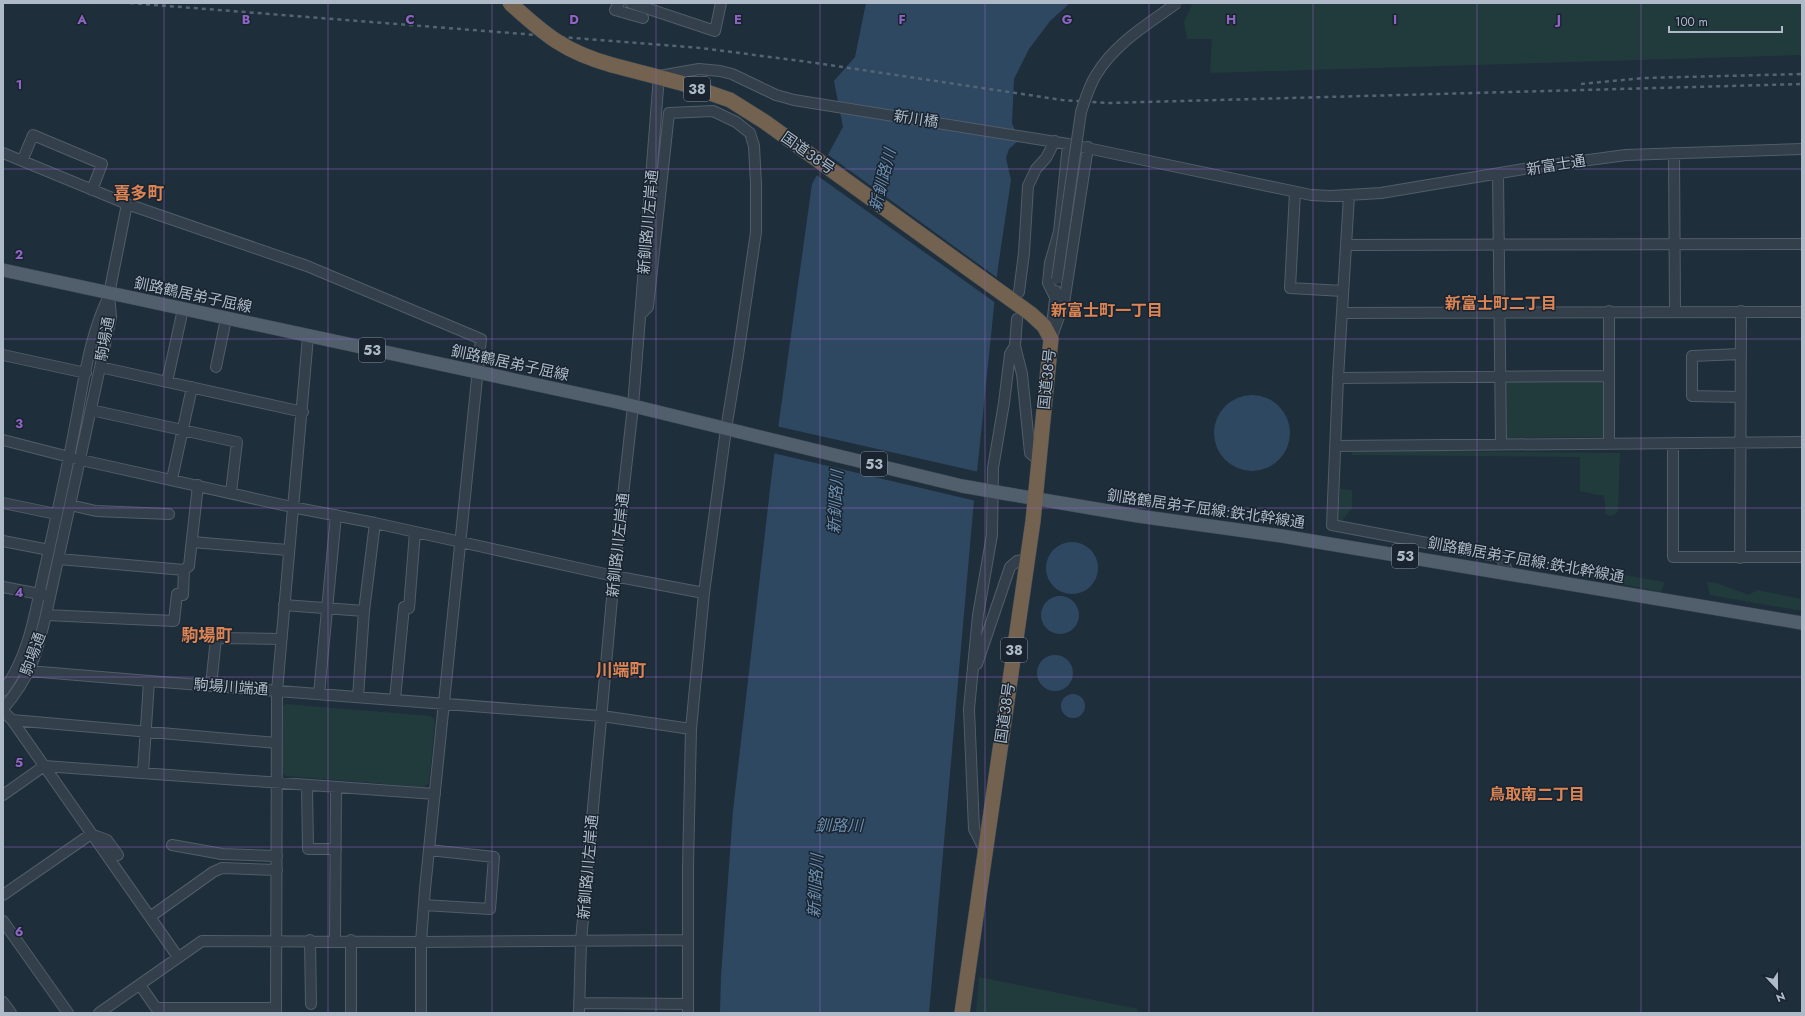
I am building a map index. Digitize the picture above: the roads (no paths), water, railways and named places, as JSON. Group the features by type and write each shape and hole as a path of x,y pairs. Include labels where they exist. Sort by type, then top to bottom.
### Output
{"highway":[{"name":"国道38号","path":"510,3 550,38 569,50 612,65 659,76 730,100 776,130 1017,298 1044,326 1051,339 1036,499 962,1013"}],"main road":[{"name":"釧路鶴居弟子屈線","path":"3,270 633,406 962,486 1008,494"},
{"name":"釧路鶴居弟子屈線:鉄北幹線通","path":"1008,494 1138,516 1282,536 1802,623"}],"street":[{"path":"619,3 615,10 644,18"},
{"path":"631,3 715,31 721,3"},
{"path":"1051,339 1055,297 1081,112 1087,95 1096,75 1108,58 1124,42 1177,3"},
{"name":"新川橋","path":"659,76 699,69 720,71 732,74 776,95 794,100 1088,147"},
{"name":"新釧路川左岸通","path":"579,1013 582,941 614,576 633,406 659,76"},
{"path":"579,1002 688,1009 688,867 691,729 704,593 726,429 756,232 756,159 750,133 736,122 713,111 669,113 648,307 640,315"},
{"path":"22,161 33,135 102,164 92,190"},
{"path":"1017,298 1024,253 1028,186 1036,169 1046,158 1055,142"},
{"path":"1055,297 1048,283 1049,270 1058,232 1068,144"},
{"path":"1051,339 1064,303 1088,147"},
{"name":"新富士通","path":"1088,147 1295,192 1311,195 1349,196 1380,193 1498,175 1588,159 1626,155 1802,149"},
{"path":"3,153 127,204 307,266 481,340 424,905 421,942 421,1013"},
{"path":"1674,153 1674,311"},
{"path":"1498,175 1501,444"},
{"path":"1295,192 1290,288 1343,291"},
{"path":"1349,196 1338,378 1332,525 1501,557 1510,574"},
{"path":"110,294 127,204"},
{"path":"1347,245 1674,243 1802,244"},
{"name":"駒場通","path":"3,710 20,688 29,672 35,657 51,596 111,317 110,294"},
{"name":"駒場通","path":"3,691 17,670 30,637 86,373 100,314 110,294"},
{"path":"167,382 183,309"},
{"path":"1342,313 1609,311 1802,312"},
{"path":"1609,311 1609,444"},
{"path":"1740,558 1741,311"},
{"path":"216,366 226,319"},
{"path":"985,851 974,829 969,709 978,615 992,535 993,468 1004,403 1010,354 1014,346 1017,319"},
{"path":"140,984 156,1011 276,1010 277,691 292,506 303,412 308,337"},
{"path":"1014,346 1022,374 1030,453 1039,461"},
{"path":"1740,397 1692,396 1692,356 1741,354"},
{"path":"3,355 86,373"},
{"path":"100,367 303,412"},
{"path":"1338,378 1608,376"},
{"path":"172,479 192,388"},
{"path":"91,410 238,442 231,492"},
{"path":"3,440 81,460 614,576 704,593"},
{"path":"1335,446 1802,442"},
{"path":"1673,443 1673,557 1802,557"},
{"path":"59,559 184,570 189,566 198,485"},
{"path":"3,503 56,514"},
{"path":"70,505 96,511 169,514"},
{"path":"319,694 336,515"},
{"path":"358,697 364,612 375,523"},
{"path":"396,699 404,608 409,608 415,532"},
{"path":"3,541 49,550"},
{"path":"192,542 288,550"},
{"path":"972,679 1010,567 1017,561 1028,559"},
{"path":"46,615 174,621 177,594 183,595 184,570"},
{"path":"3,587 51,596"},
{"path":"284,605 364,612"},
{"path":"212,686 216,638 281,639"},
{"name":"駒場川端通","path":"17,670 149,682 396,699 602,716 691,729"},
{"path":"143,773 149,682"},
{"path":"3,710 12,720 178,957"},
{"path":"12,720 277,743"},
{"path":"3,795 44,766 435,794"},
{"path":"307,785 308,849 336,849"},
{"path":"335,940 336,787"},
{"path":"91,834 106,840 118,855"},
{"path":"3,895 91,834"},
{"path":"172,845 222,854 277,856"},
{"path":"424,905 490,909 494,857 429,850"},
{"path":"222,854 222,868"},
{"path":"150,917 213,872 222,868 277,870"},
{"path":"3,921 68,1013"},
{"path":"99,1013 202,940 351,940 421,942 688,940"},
{"path":"310,940 311,1004"},
{"path":"351,940 351,1013"},
{"path":"3,1002 11,1013"}],"water":[{"name":"釧路川","path":"866,3 1070,3 1050,21 1029,49 1014,79 1012,123 1019,140 1009,149 1006,158 1011,180 998,267 973,511 929,1013 720,1013 721,976 733,811 772,472 812,184 843,127 834,81 855,57"},
{"path":"1252,395 1267,398 1279,406 1287,418 1290,433 1287,448 1279,460 1267,468 1252,471 1237,468 1225,460 1217,448 1214,433 1217,418 1225,406 1237,398"},
{"path":"1072,542 1082,544 1090,550 1096,558 1098,568 1096,578 1090,586 1082,592 1072,594 1062,592 1054,586 1048,578 1046,568 1048,558 1054,550 1062,544"},
{"path":"1056,596 1064,596 1074,601 1078,608 1078,622 1074,629 1064,634 1056,634 1046,629 1044,626 1041,619 1041,611 1046,601 1049,599"},
{"path":"1059,655 1068,660 1072,666 1072,680 1068,686 1059,691 1051,691 1042,686 1038,680 1037,669 1042,660 1048,656"},
{"path":"1073,694 1078,695 1084,701 1084,711 1078,717 1073,718 1068,717 1062,711 1061,706 1062,701 1068,695"}],"railway":[{"path":"130,3 701,48 816,63 1062,100 1108,103 1802,84"},
{"path":"1581,84 1644,78 1802,74"}],"district":[{"name":"喜多町","path":"139,193"},
{"name":"新富士町二丁目","path":"1501,303"},
{"name":"新富士町一丁目","path":"1107,310"},
{"name":"駒場町","path":"207,635"},
{"name":"川端町","path":"621,670"},
{"name":"鳥取南二丁目","path":"1537,794"}],"water label":[{"name":"新釧路川","path":"882,180"},
{"name":"新釧路川","path":"835,502"},
{"name":"新釧路川","path":"815,886"}]}
